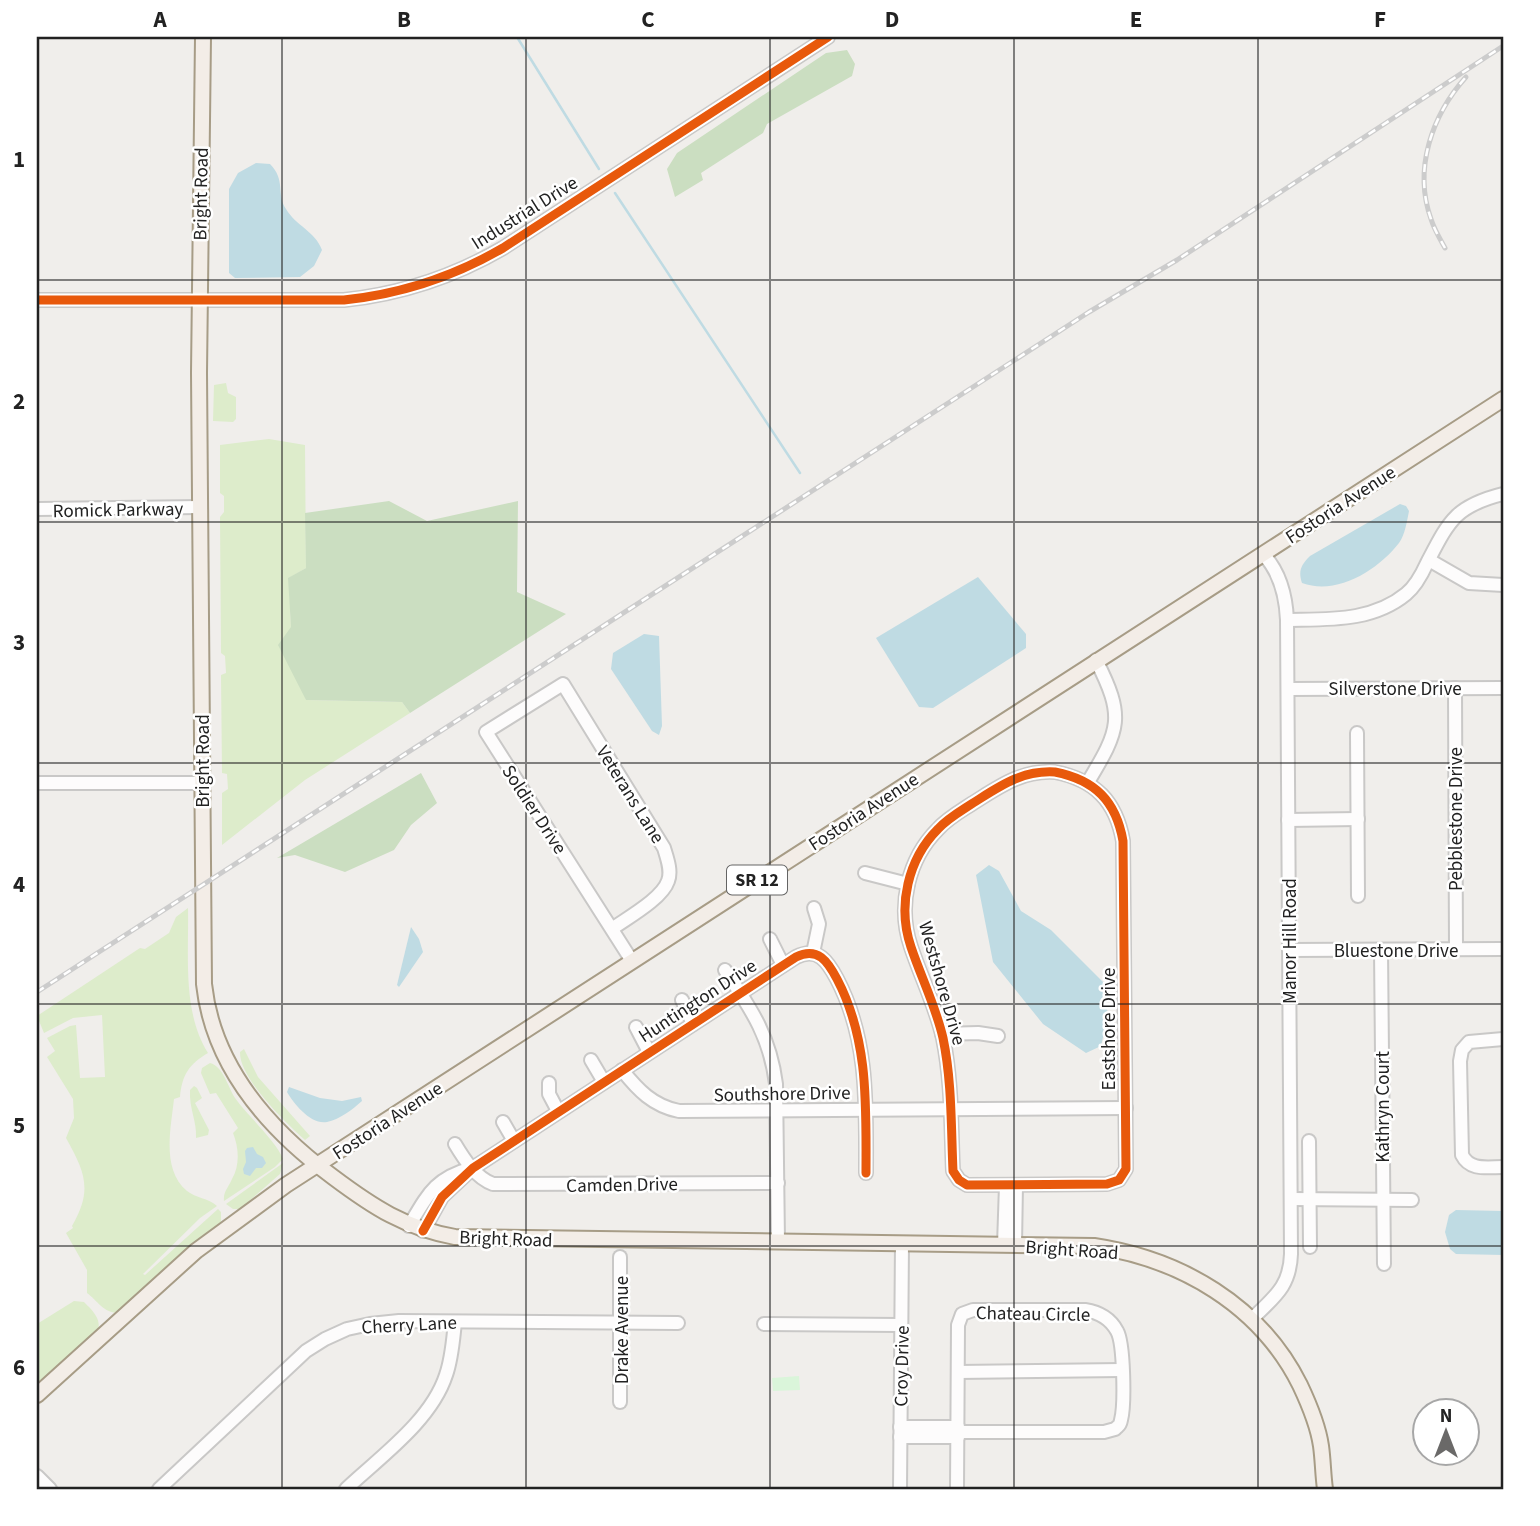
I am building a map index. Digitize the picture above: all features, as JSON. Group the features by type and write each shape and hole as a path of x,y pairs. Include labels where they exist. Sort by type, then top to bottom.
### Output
{"main road":[{"name":"Bright Road","path":"203,37 199,299 204,984 211,1024 238,1080 258,1109 281,1134 317,1165 367,1202 416,1228 474,1239 1094,1246 1147,1258 1181,1270 1212,1287 1252,1319 1277,1348 1304,1395 1321,1446 1325,1489"},
{"name":"Fostoria Avenue","path":"37,1395 196,1251 317,1165 1503,399"}],"street":[{"name":"Industrial Drive","path":"37,300 344,300 396,292 446,277 503,248 828,37"},
{"path":"1287,620 1345,619 1362,615 1405,595 1413,587 1449,524 1460,511 1481,500 1503,494"},
{"name":"Romick Parkway","path":"37,509 200,507"},
{"name":"Manor Hill Road","path":"1252,1319 1280,1291 1289,1277 1291,1254 1287,620 1280,581 1272,564 1263,554"},
{"path":"1429,560 1469,583 1503,585"},
{"path":"1088,782 1112,740 1116,717 1113,694 1096,660"},
{"name":"Soldier Drive","path":"563,684 486,732 632,961"},
{"name":"Veterans Lane","path":"563,684 664,848 669,862 668,882 656,897 612,929"},
{"name":"Pebblestone Drive","path":"1455,688 1456,949"},
{"name":"Silverstone Drive","path":"1288,689 1503,688"},
{"path":"1357,733 1358,896"},
{"name":"Westshore Drive","path":"1011,1185 967,1185 953,1171 951,1108 942,1034 907,934 905,911 908,884 919,856 939,828 1011,779 1044,771 1088,782"},
{"name":"Eastshore Drive","path":"1011,1185 1107,1184 1119,1180 1126,1163 1123,841 1121,829 1111,807 1088,782"},
{"path":"37,783 202,783"},
{"path":"1288,820 1358,819"},
{"path":"865,873 908,884"},
{"path":"814,908 819,923 813,953 822,957 829,965 853,1018 864,1068 866,1173"},
{"path":"769,939 783,965"},
{"name":"Bluestone Drive","path":"1289,950 1503,949"},
{"name":"Kathryn Court","path":"1381,950 1384,1264"},
{"name":"Huntington Drive","path":"416,1228 442,1197 473,1168 783,965 802,954 813,953"},
{"path":"725,970 756,1016 769,1049 776,1084 778,1241"},
{"path":"682,1000 693,1024"},
{"path":"636,1027 649,1052"},
{"path":"942,1034 978,1033 998,1036"},
{"path":"1503,1040 1469,1042 1462,1050 1460,1061 1462,1155 1472,1166 1503,1167"},
{"path":"591,1059 604,1082"},
{"name":"Southshore Drive","path":"622,1070 644,1095 663,1107 674,1110 1126,1108"},
{"path":"549,1083 549,1094 558,1111"},
{"path":"503,1122 514,1141"},
{"path":"1309,1141 1310,1247"},
{"path":"455,1143 463,1158 473,1168"},
{"name":"Camden Drive","path":"473,1168 488,1182 505,1186 778,1183"},
{"path":"1010,1245 1011,1185"},
{"path":"1291,1199 1412,1200"},
{"name":"Croy Drive","path":"900,1489 902,1243"},
{"name":"Drake Avenue","path":"620,1402 621,1257"},
{"name":"Chateau Circle","path":"957,1489 959,1319 962,1314 973,1310 1073,1310 1096,1313 1111,1322 1122,1349 1122,1420 1119,1425 1110,1431 958,1432"},
{"path":"346,1489 414,1425 436,1397 450,1364 455,1321"},
{"name":"Cherry Lane","path":"159,1489 297,1359 326,1339 352,1327 381,1322 455,1321 678,1323"},
{"path":"764,1324 901,1325"},
{"path":"958,1373 1122,1370"},
{"path":"900,1432 958,1432"},
{"path":"37,1476 50,1489"}],"green space":[{"path":"847,50 855,64 852,76 767,124 763,133 701,173 703,180 675,197 667,169 677,153 826,53"},
{"path":"226,383 228,393 236,397 236,419 233,422 213,421 214,385"},
{"path":"269,439 305,445 306,568 289,578 291,627 306,700 402,702 410,713 305,780 222,845 222,793 228,789 227,774 222,773 221,675 226,673 225,656 221,653 220,517 224,512 224,496 220,493 220,445"},
{"path":"389,501 427,521 518,501 517,592 566,614 410,713 402,702 306,700 278,645 291,627 288,578 306,568 305,513"},
{"path":"421,773 437,803 411,825 394,850 345,872 295,855 277,858"},
{"path":"188,908 191,1001 194,1020 208,1053 188,1071 180,1097 174,1099 170,1135 171,1160 179,1182 187,1191 217,1206 200,1218 143,1274 218,1209 221,1212 221,1223 163,1271 119,1313 113,1312 105,1309 87,1293 87,1270 66,1233 73,1228 83,1202 84,1181 78,1161 66,1138 74,1118 73,1099 47,1057 55,1051 47,1038 76,1025 80,1078 105,1077 102,1015 73,1018 44,1033 37,1016 140,948 145,949 169,933 176,917"},
{"path":"244,1049 258,1077 310,1136 305,1140 255,1087 242,1063 240,1052"},
{"path":"210,1063 222,1072 235,1098 275,1145 283,1159 224,1201 225,1192 235,1174 237,1150 233,1133 238,1128 216,1093 210,1094 201,1073 202,1068"},
{"path":"194,1086 202,1098 195,1103 209,1130 208,1135 196,1138 190,1097 190,1090"},
{"path":"283,1163 280,1174 240,1209 233,1209 226,1204"},
{"path":"74,1301 84,1302 94,1312 99,1324 97,1334 37,1387 37,1324"},
{"path":"799,1376 800,1390 773,1391 772,1378"}],"water":[{"path":"256,163 270,164 275,170 286,209 315,238 322,250 314,266 300,277 235,278 229,273 229,189 238,173"},
{"path":"1400,504 1406,506 1409,511 1404,532 1399,543 1380,562 1343,583 1315,586 1302,583 1301,568 1310,556"},
{"path":"978,577 1026,634 1026,648 933,708 919,707 876,638"},
{"path":"644,634 659,636 662,726 659,735 652,731 611,669 613,653"},
{"path":"989,865 999,871 1021,911 1051,930 1103,982 1108,1015 1101,1046 1086,1053 1043,1024 993,962 976,875"},
{"path":"411,927 423,952 399,987 397,985"},
{"path":"289,1087 320,1098 342,1101 361,1097 362,1101 341,1117 321,1122 309,1117 299,1108 287,1092"},
{"path":"253,1147 266,1163 262,1168 256,1168 250,1176 244,1174 243,1169 246,1162 245,1151"},
{"path":"1456,1210 1503,1211 1503,1255 1456,1254 1450,1249 1445,1232 1449,1215"}],"waterway":[{"path":"517,37 599,169"},
{"path":"615,193 800,473"}],"railway":[{"path":"37,992 1089,312 1177,260 1503,46"},
{"path":"1445,248 1432,223 1426,200 1425,162 1435,125 1466,77"}],"cycle path":[{"path":"37,300 344,300 426,283 465,268 503,248 828,37"},
{"path":"1055,772 1082,781 1101,794 1115,814 1123,841 1126,1169 1119,1180 1107,1184 967,1185 959,1180 953,1171 946,1054 936,1015 907,931 905,900 908,884 919,854 950,818 1012,780 1032,774 1055,772"},
{"path":"423,1231 442,1197 473,1168 796,957 810,953 821,958 830,967 855,1026 865,1098 866,1173"}]}
